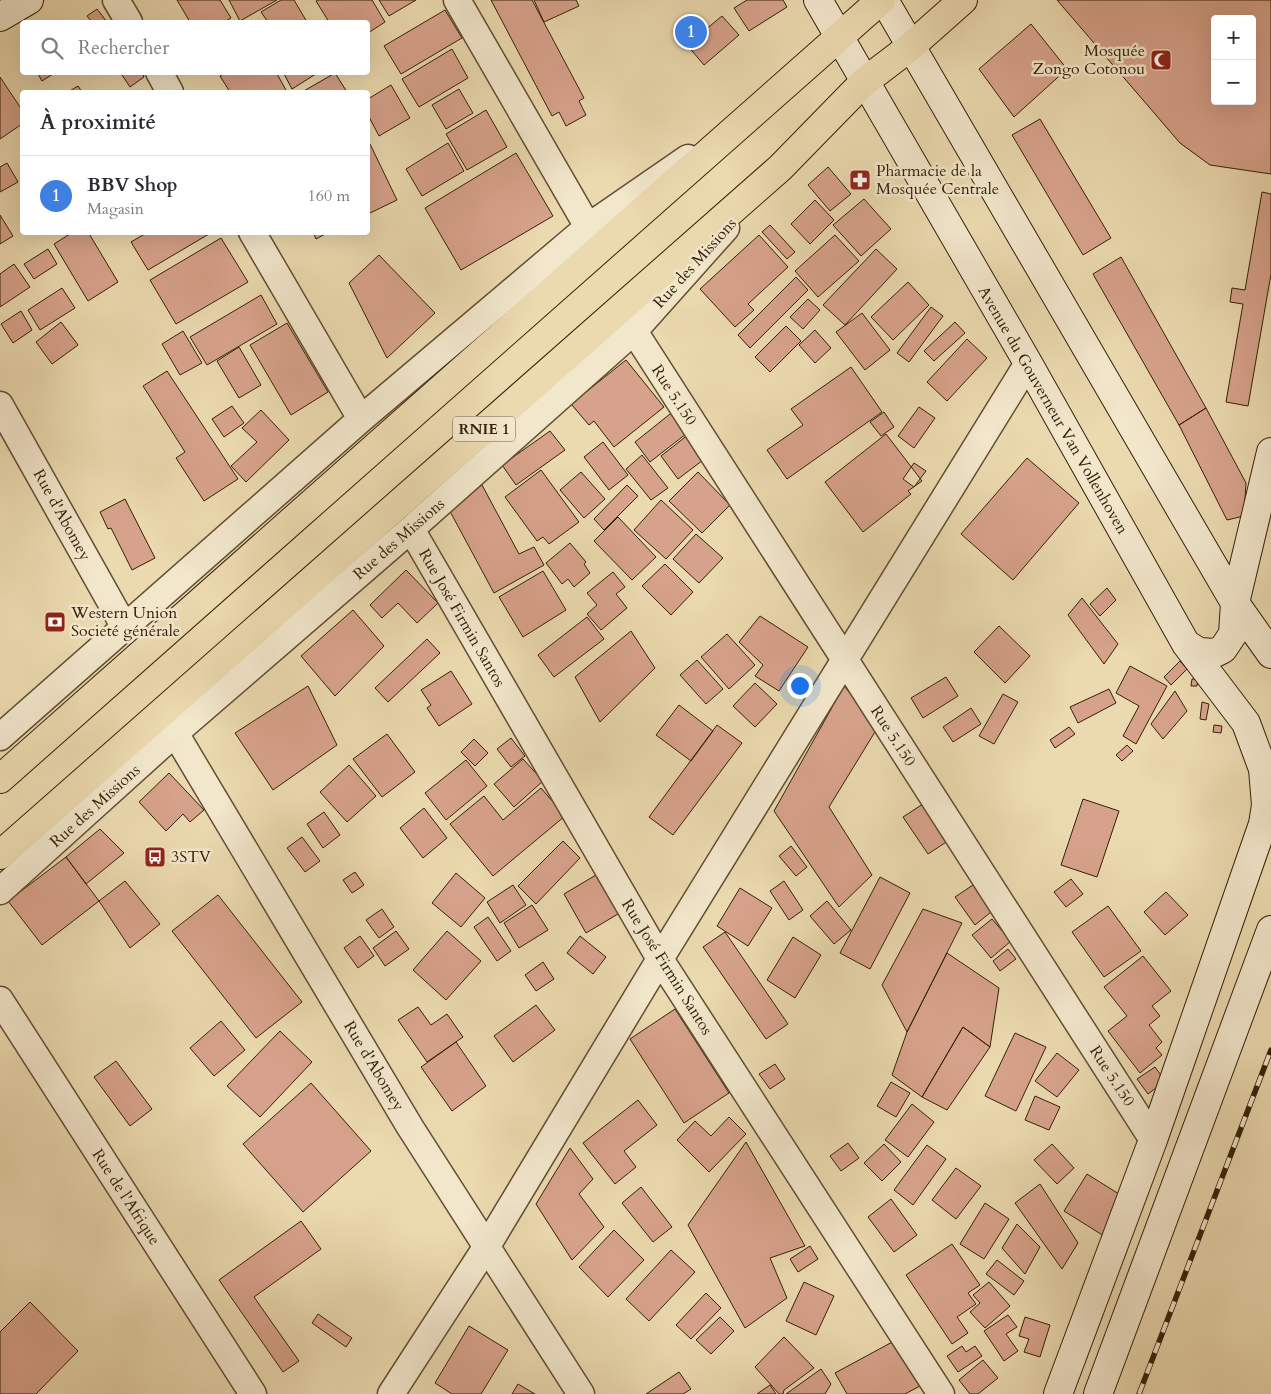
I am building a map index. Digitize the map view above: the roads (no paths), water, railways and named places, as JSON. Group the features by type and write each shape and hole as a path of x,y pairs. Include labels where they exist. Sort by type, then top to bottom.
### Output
{"highway":[{"path":"0,779 746,118 882,0"},
{"name":"Rue des Missions","path":"0,855 780,168 864,82 910,47 964,0"}],"main road":[{"path":"0,17 29,0"},
{"name":"Avenue du Gouverneur Van Vollenhoven","path":"818,0 1028,363 1186,644 1246,723 1263,769 1266,805 1263,824 1153,1140 1058,1394"},
{"path":"882,0 1235,603 1271,654"},
{"path":"1186,644 1199,652 1205,653 1223,649 1233,634 1235,603 1271,452"},
{"path":"1098,1394 1271,930"}],"street":[{"path":"116,0 129,20"},
{"path":"457,0 588,227"},
{"path":"161,75 169,90"},
{"path":"0,737 361,419 588,227 746,118"},
{"name":"Rue des Missions","path":"0,891 175,733 411,529 634,331 780,168"},
{"path":"254,235 361,419"},
{"name":"Rue 5.150","path":"634,331 1153,1140"},
{"path":"391,1394 487,1246 660,959 1028,363"},
{"name":"Rue d'Abomey","path":"0,405 124,626"},
{"name":"Rue José Firmin Santos","path":"411,529 660,959 941,1394"},
{"name":"Rue d'Abomey","path":"175,733 410,1127 581,1394"},
{"name":"Rue de l'Afrique","path":"0,1000 253,1394"}],"railway":[{"path":"1139,1394 1271,1050"}],"place":[{"name":"BBV Shop","path":"691,32"},
{"name":"Mosquée Zongo Cotonou","path":"1161,60"},
{"name":"Pharmacie de la Mosquée Centrale","path":"860,180"},
{"name":"Western Union Societé générale","path":"55,622"},
{"name":"3STV","path":"155,857"}]}
